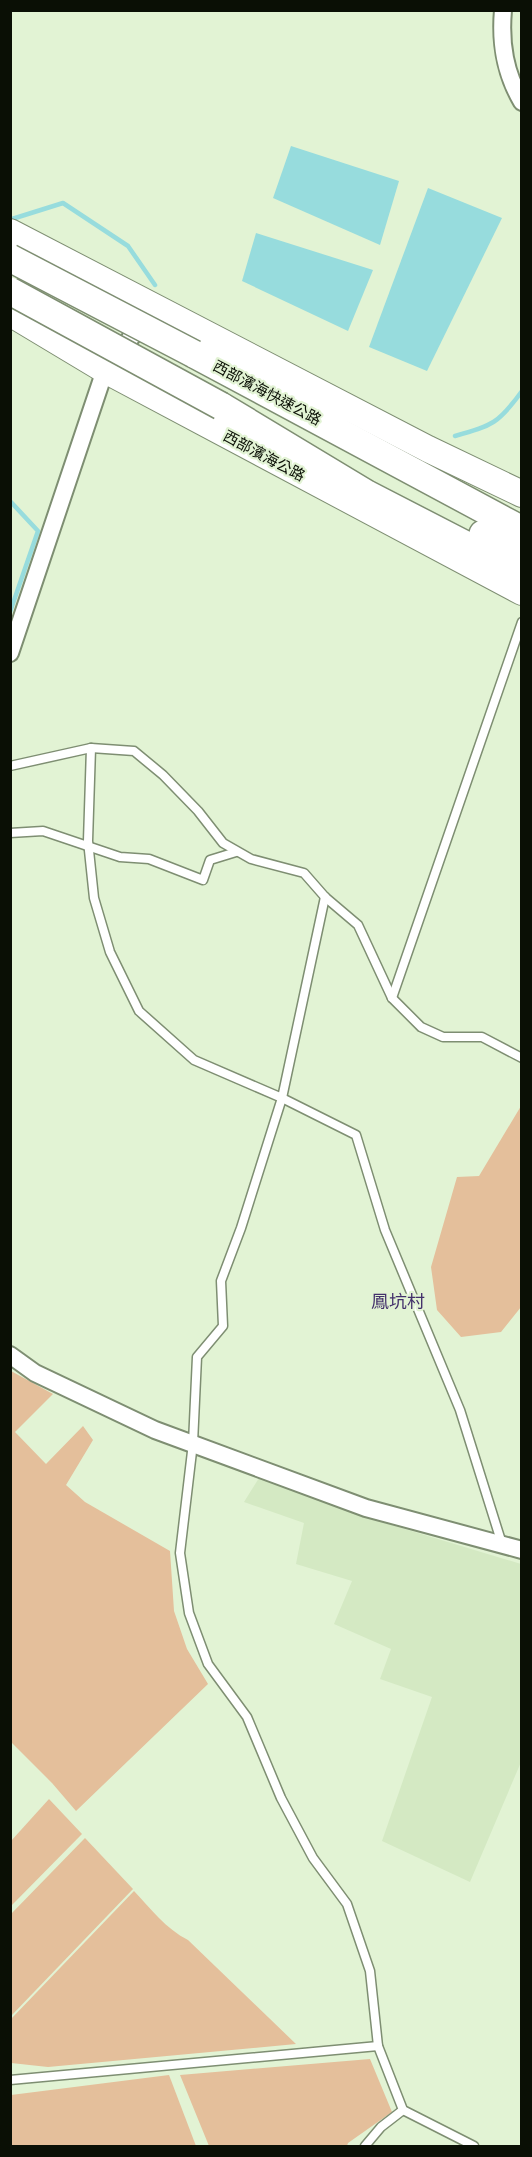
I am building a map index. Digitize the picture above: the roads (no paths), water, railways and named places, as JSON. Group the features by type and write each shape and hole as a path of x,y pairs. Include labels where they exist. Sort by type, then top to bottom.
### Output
{"highway":[{"name":"西部濱海快速公路","path":"10,258 522,530"},
{"name":"西部濱海快速公路","path":"10,291 221,406 522,552"},
{"path":"194,354 522,511"},
{"path":"221,406 367,494 522,574"}],"main road":[{"path":"10,232 428,449 522,494"},
{"path":"17,317 51,323 65,318 75,298 70,281 49,254"},
{"name":"西部濱海公路","path":"17,317 105,370 522,592"}],"street":[{"path":"503,10 501,28 504,63 522,102"},
{"path":"10,653 105,370 156,306"},
{"path":"10,1355 35,1373 155,1430 366,1508 522,1550"}],"lane":[{"path":"392,998 522,622"},
{"path":"10,766 92,748 134,751 164,775 198,811 223,843 251,859 304,873 325,897 358,925 392,998 430,1033 443,1036 482,1037 522,1058"},
{"path":"92,748 88,848 94,898 110,952 140,1011 194,1060 282,1098 356,1135 385,1230 460,1410 502,1545"},
{"path":"10,833 43,831 120,857 149,859 203,880 210,860 236,852"},
{"path":"325,897 282,1098 241,1228 221,1281 223,1326 197,1357 193,1443 180,1553 189,1613 208,1664 247,1717 281,1798 313,1858 347,1904 370,1971 378,2046 403,2110 474,2146"},
{"path":"10,2080 378,2046"},
{"path":"365,2146 381,2127 403,2110"}],"water":[{"path":"291,146 399,181 380,245 273,198"},
{"path":"428,188 502,218 427,371 369,347"},
{"path":"256,233 373,270 348,331 242,281"}],"waterway":[{"path":"12,219 63,203 128,246 155,285"},
{"path":"455,436 494,422 522,391"},
{"path":"10,501 38,531 10,612"}],"district":[{"name":"鳳坑村","path":"398,1301"}]}
